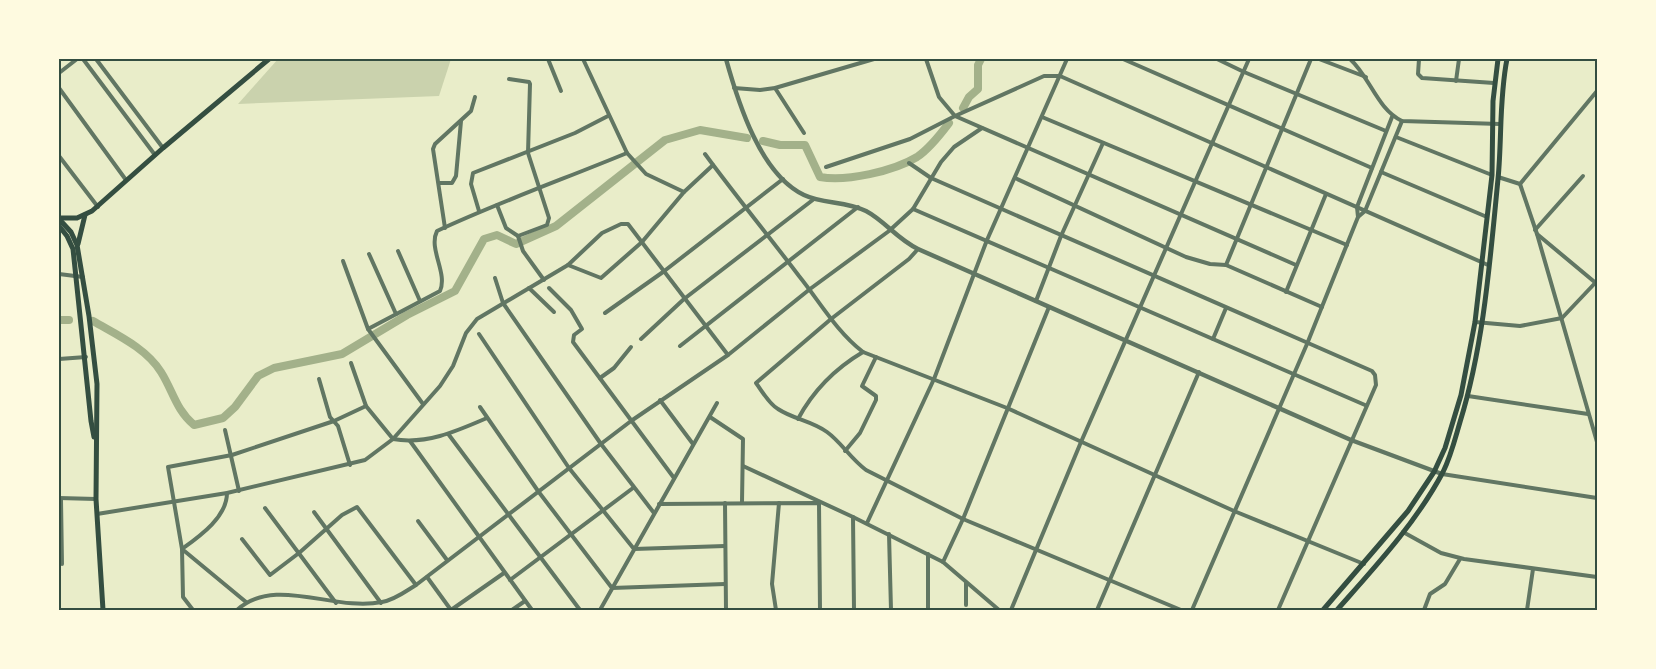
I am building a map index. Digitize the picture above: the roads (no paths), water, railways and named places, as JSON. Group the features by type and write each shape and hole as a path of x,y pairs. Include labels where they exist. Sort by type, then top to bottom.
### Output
{"main road":[{"path":"95,442 90,421 78,249 79,234 86,216 269,59"},
{"path":"1323,610 1408,511 1434,472 1445,448 1461,395 1475,322 1492,175 1494,83 1498,59"},
{"path":"1337,610 1403,532 1442,474 1452,450 1468,396 1481,324 1498,177 1500,124 1507,59"},
{"path":"59,218 86,216"},
{"path":"59,218 71,232 78,249"},
{"path":"59,226 72,246 80,276 97,384 96,499 103,610"}],"street":[{"path":"59,73 77,59"},
{"path":"83,59 155,155"},
{"path":"96,59 163,148"},
{"path":"548,59 561,91"},
{"path":"583,59 608,116 627,153 646,174 684,192"},
{"path":"726,59 734,88 749,128 759,147 792,188 814,199 858,208 869,213 889,231 918,250 1280,407 1351,440 1434,472 1597,498"},
{"path":"734,88 760,90 775,88 874,59"},
{"path":"926,59 939,97 955,116 1296,265"},
{"path":"867,523 934,379 988,240 1067,59"},
{"path":"1123,59 1372,168"},
{"path":"1217,59 1297,95 1386,131"},
{"path":"1011,610 1038,550 1081,442 1249,59"},
{"path":"1226,264 1312,59"},
{"path":"1320,59 1366,77"},
{"path":"1350,59 1366,77 1392,116 1402,121 1500,124"},
{"path":"1419,59 1417,71 1420,77 1494,83"},
{"path":"1456,80 1459,59"},
{"path":"826,167 910,139 955,116 1044,76 1060,76 1488,265"},
{"path":"509,78 529,82 531,87 528,153 549,218 547,225 518,238"},
{"path":"59,88 126,180"},
{"path":"775,88 804,133"},
{"path":"1520,184 1597,91"},
{"path":"445,228 440,183 433,149 435,144 472,111 475,97"},
{"path":"479,211 471,184 473,173 528,153 608,116"},
{"path":"1358,217 1357,207 1392,116"},
{"path":"1042,117 1346,245"},
{"path":"440,183 452,182 456,176 461,121"},
{"path":"1192,610 1294,375 1358,217 1365,211 1402,121"},
{"path":"238,610 246,602 261,596 284,594 336,603 381,603 390,600 427,577 631,421 728,355 810,289 889,231 913,209 931,178 954,147 982,128"},
{"path":"1396,137 1492,175"},
{"path":"1036,301 1061,236 1103,143"},
{"path":"370,330 440,291 442,283 436,234 479,211 540,189 627,153"},
{"path":"705,154 810,289 830,319 848,340 863,352 1007,408 1234,511 1364,564"},
{"path":"59,156 98,207"},
{"path":"909,163 931,178 1001,210 1372,371 1375,376 1376,385 1365,405 1278,610"},
{"path":"568,265 602,278 642,242 684,192 713,165"},
{"path":"1381,172 1487,217"},
{"path":"1536,232 1583,176"},
{"path":"1498,177 1520,184"},
{"path":"1015,178 1199,261 1226,264 1322,307"},
{"path":"605,313 663,272 783,179"},
{"path":"1520,184 1562,318 1597,442"},
{"path":"1286,292 1326,194"},
{"path":"641,338 684,299 814,199"},
{"path":"497,205 506,228 518,238 523,251 544,280"},
{"path":"680,346 858,208"},
{"path":"913,209 1365,405"},
{"path":"97,514 227,493 350,465 376,454 393,439 447,376 470,324 568,265 602,232 624,223 642,242 705,328 728,355"},
{"path":"1475,322 1520,326 1562,318 1597,283 1536,232"},
{"path":"918,250 910,259 830,319 756,383 776,408 828,432 866,470 963,519 1180,610"},
{"path":"398,251 420,302"},
{"path":"369,254 396,314"},
{"path":"343,261 370,330 423,404"},
{"path":"59,274 80,276"},
{"path":"495,278 504,303 601,444 654,513"},
{"path":"529,288 554,312"},
{"path":"549,288 571,310 582,329 574,335 573,342 674,478"},
{"path":"943,562 963,519 1049,307"},
{"path":"1212,339 1226,308"},
{"path":"479,334 569,468 634,549"},
{"path":"600,378 614,368 631,347"},
{"path":"798,418 806,404 837,370 863,352"},
{"path":"59,359 86,357"},
{"path":"845,451 860,433 876,400 876,396 862,386 876,357"},
{"path":"352,363 366,406 393,439 410,441 449,435 487,418"},
{"path":"1097,610 1200,372"},
{"path":"319,379 330,416 338,426 350,465"},
{"path":"1468,396 1588,414"},
{"path":"660,400 693,444"},
{"path":"600,610 717,403"},
{"path":"193,610 183,597 182,548 168,469 170,465 232,455 334,421 366,406"},
{"path":"480,407 538,491 612,588"},
{"path":"710,417 743,439 742,502"},
{"path":"225,430 239,490"},
{"path":"449,435 580,610"},
{"path":"410,441 532,610"},
{"path":"743,466 819,503 890,534 943,562 999,610"},
{"path":"510,580 633,488"},
{"path":"182,548 204,532 214,521 226,504 227,493"},
{"path":"62,564 60,499 96,499"},
{"path":"725,503 726,610"},
{"path":"776,610 772,584 779,503"},
{"path":"659,504 819,503"},
{"path":"819,503 820,610"},
{"path":"242,539 270,575 299,553 342,514 355,507 360,509 416,584"},
{"path":"265,508 336,603"},
{"path":"314,512 381,603"},
{"path":"853,517 854,610"},
{"path":"418,521 447,560"},
{"path":"1403,532 1441,553 1460,558 1597,577"},
{"path":"890,534 891,610"},
{"path":"634,549 725,546"},
{"path":"182,548 246,602"},
{"path":"928,554 928,610"},
{"path":"1424,610 1430,594 1446,584 1460,558"},
{"path":"1527,610 1533,569"},
{"path":"427,577 450,610 504,572"},
{"path":"966,583 966,605"},
{"path":"612,588 725,584"},
{"path":"512,610 525,601"}],"waterway":[{"path":"963,108 969,97 978,89 978,65 981,59"},
{"path":"763,141 780,145 805,145 820,177 856,177 896,167 917,157 926,150 949,123"},
{"path":"93,321 139,349 155,363 183,413 194,425 223,418 235,407 258,376 274,368 342,354 407,315 455,291 484,239 497,235 516,244 556,226 665,140 700,130 747,138"},
{"path":"59,320 69,320"}]}
